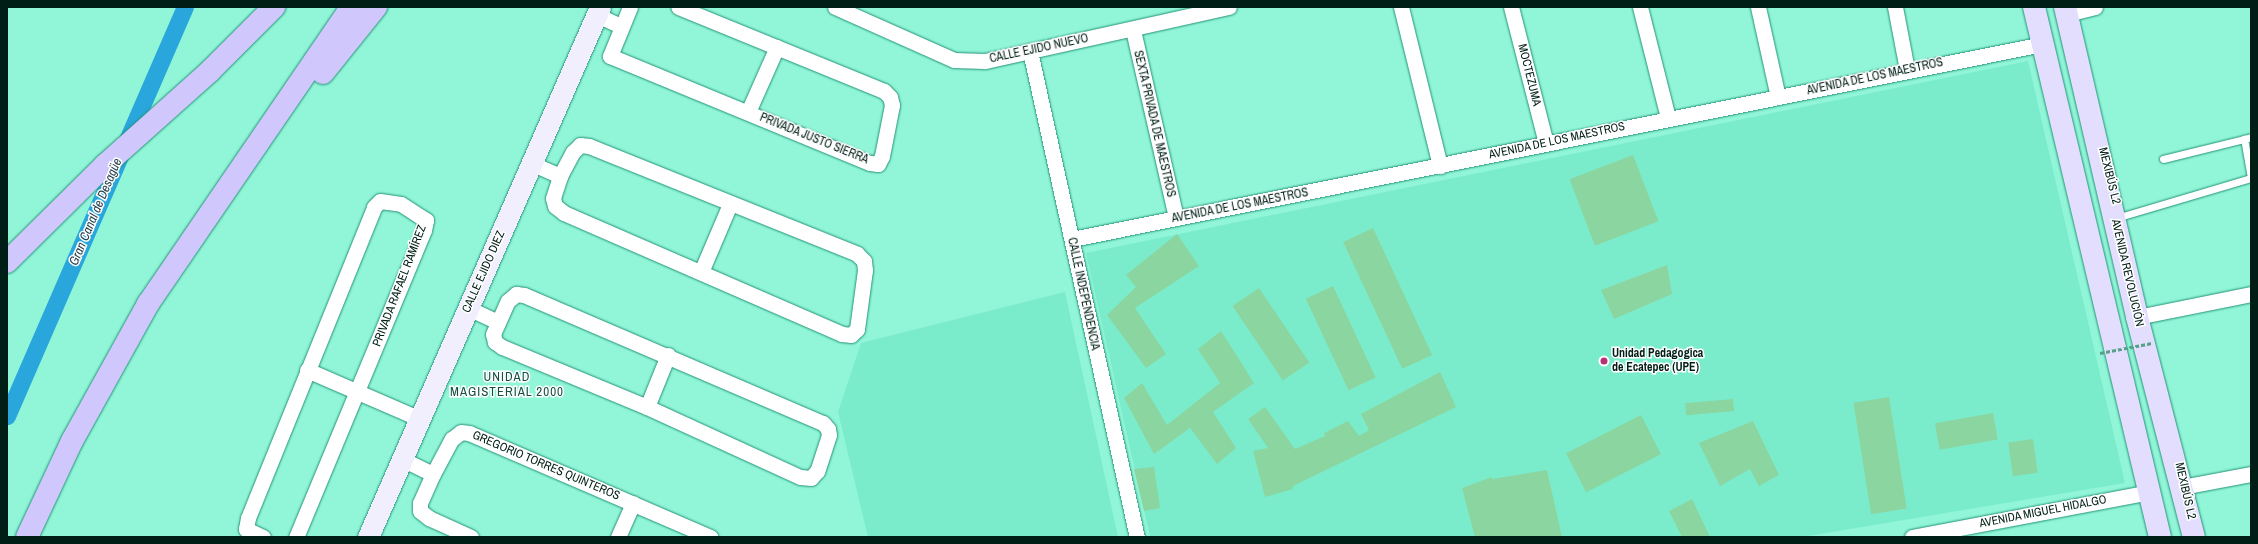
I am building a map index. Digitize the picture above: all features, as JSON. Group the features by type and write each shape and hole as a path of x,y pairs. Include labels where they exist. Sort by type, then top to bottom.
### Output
{"highway":[{"path":"7,262 105,165 210,71 274,7"},
{"path":"26,537 72,441 148,304 352,7"},
{"path":"243,167 356,34 376,7"}],"main road":[{"path":"2034,7 2107,321 2160,537"},
{"name":"AVENIDA REVOLUCIÓN","path":"2063,9 2138,317 2194,537"},
{"name":"CALLE EJIDO DIEZ","path":"368,537 599,11"}],"street":[{"name":"PRIVADA JUSTO SIERRA","path":"630,7 610,56 870,163 878,164 882,156 892,105 890,96 884,91 678,7"},
{"name":"CALLE EJIDO NUEVO","path":"835,7 954,60 985,61 1133,30 1229,7"},
{"path":"1401,7 1440,166"},
{"name":"MOCTEZUMA","path":"1511,7 1546,143"},
{"path":"1640,7 1668,118"},
{"path":"1758,7 1778,97"},
{"path":"1895,7 1907,70"},
{"path":"2063,9 2095,7"},
{"path":"599,11 621,26"},
{"name":"SEXTA PRIVADA DE MAESTROS","path":"1133,30 1176,218"},
{"name":"AVENIDA DE LOS MAESTROS","path":"1072,239 1440,166 1907,70 2043,44"},
{"name":"PRIVADA JUSTO SIERRA","path":"748,112 777,47"},
{"name":"CALLE INDEPENDENCIA","path":"1030,51 1137,537"},
{"path":"580,145 588,146 730,204 857,254 864,261 865,270 857,329 851,335 842,334 564,213 555,206 553,198 560,176 573,152 580,145"},
{"path":"533,164 560,176"},
{"name":"PRIVADA RAFAEL RAMÍREZ","path":"263,537 246,529 248,518 374,207 380,201 401,204 426,220 424,230 296,537"},
{"path":"701,272 730,204"},
{"path":"516,294 524,295 668,355 824,423 828,429 829,435 817,471 811,478 800,477 647,407 502,347 495,342 493,334 508,301 516,294"},
{"path":"2138,317 2251,294"},
{"path":"468,308 498,322"},
{"path":"647,407 668,355"},
{"path":"307,370 420,419"},
{"name":"GREGORIO TORRES QUINTEROS","path":"471,537 429,518 420,511 420,503 433,474 452,439 461,432 469,433 711,537"},
{"path":"402,459 433,474"},
{"path":"2182,487 2251,474"},
{"name":"AVENIDA MIGUEL HIDALGO","path":"1912,537 2150,492"},
{"name":"GREGORIO TORRES QUINTEROS","path":"618,537 633,503"}],"lane":[{"path":"2041,7 2165,537"},
{"name":"MEXIBÚS L2","path":"2063,9 2178,509"},
{"path":"2114,218 2251,178 2248,138 2163,159"}],"path":[{"path":"2100,353 2152,343"}],"shaded area":[{"name":"Unidad Pedagogica de Ecatepec (UPE)","path":"2028,61 2125,483 1802,537 1150,537 1086,253"},
{"path":"1065,292 1118,537 868,537 838,412 861,343"}],"building":[{"path":"1633,155 1658,221 1595,246 1570,179"},
{"path":"1373,228 1432,355 1402,369 1343,242"},
{"path":"1177,234 1199,266 1135,308 1166,354 1146,368 1107,315 1136,287 1126,275"},
{"path":"1667,265 1672,294 1614,319 1601,290"},
{"path":"1333,286 1376,378 1348,390 1306,299"},
{"path":"1259,288 1309,363 1283,381 1232,306"},
{"path":"1221,331 1254,383 1213,412 1236,448 1217,464 1190,428 1154,454 1124,398 1142,383 1167,425 1220,383 1198,349"},
{"path":"1440,372 1456,407 1293,486 1293,489 1265,497 1253,451 1268,448 1248,419 1265,407 1295,449 1325,436 1324,433 1348,421 1359,436 1369,430 1361,414"},
{"path":"1889,397 1907,509 1871,514 1853,403"},
{"path":"1733,399 1734,411 1686,415 1685,403"},
{"path":"1993,413 1998,440 1940,450 1935,423"},
{"path":"1641,415 1661,454 1586,492 1566,453"},
{"path":"1753,421 1779,475 1759,486 1750,469 1720,486 1699,443"},
{"path":"2033,439 2038,473 2013,476 2008,442"},
{"path":"1154,467 1160,508 1144,511 1134,469"},
{"path":"1547,470 1562,537 1475,537 1462,488 1492,477 1492,479"},
{"path":"1692,499 1710,537 1682,537 1669,511"}],"waterway":[{"name":"Gran Canal de Desagüe","path":"7,416 185,7"}],"place":[{"name":"Unidad Pedagogica de Ecatepec (UPE)","path":"1604,361"}],"district":[{"name":"UNIDAD MAGISTERIAL 2000","path":"507,386"}]}
